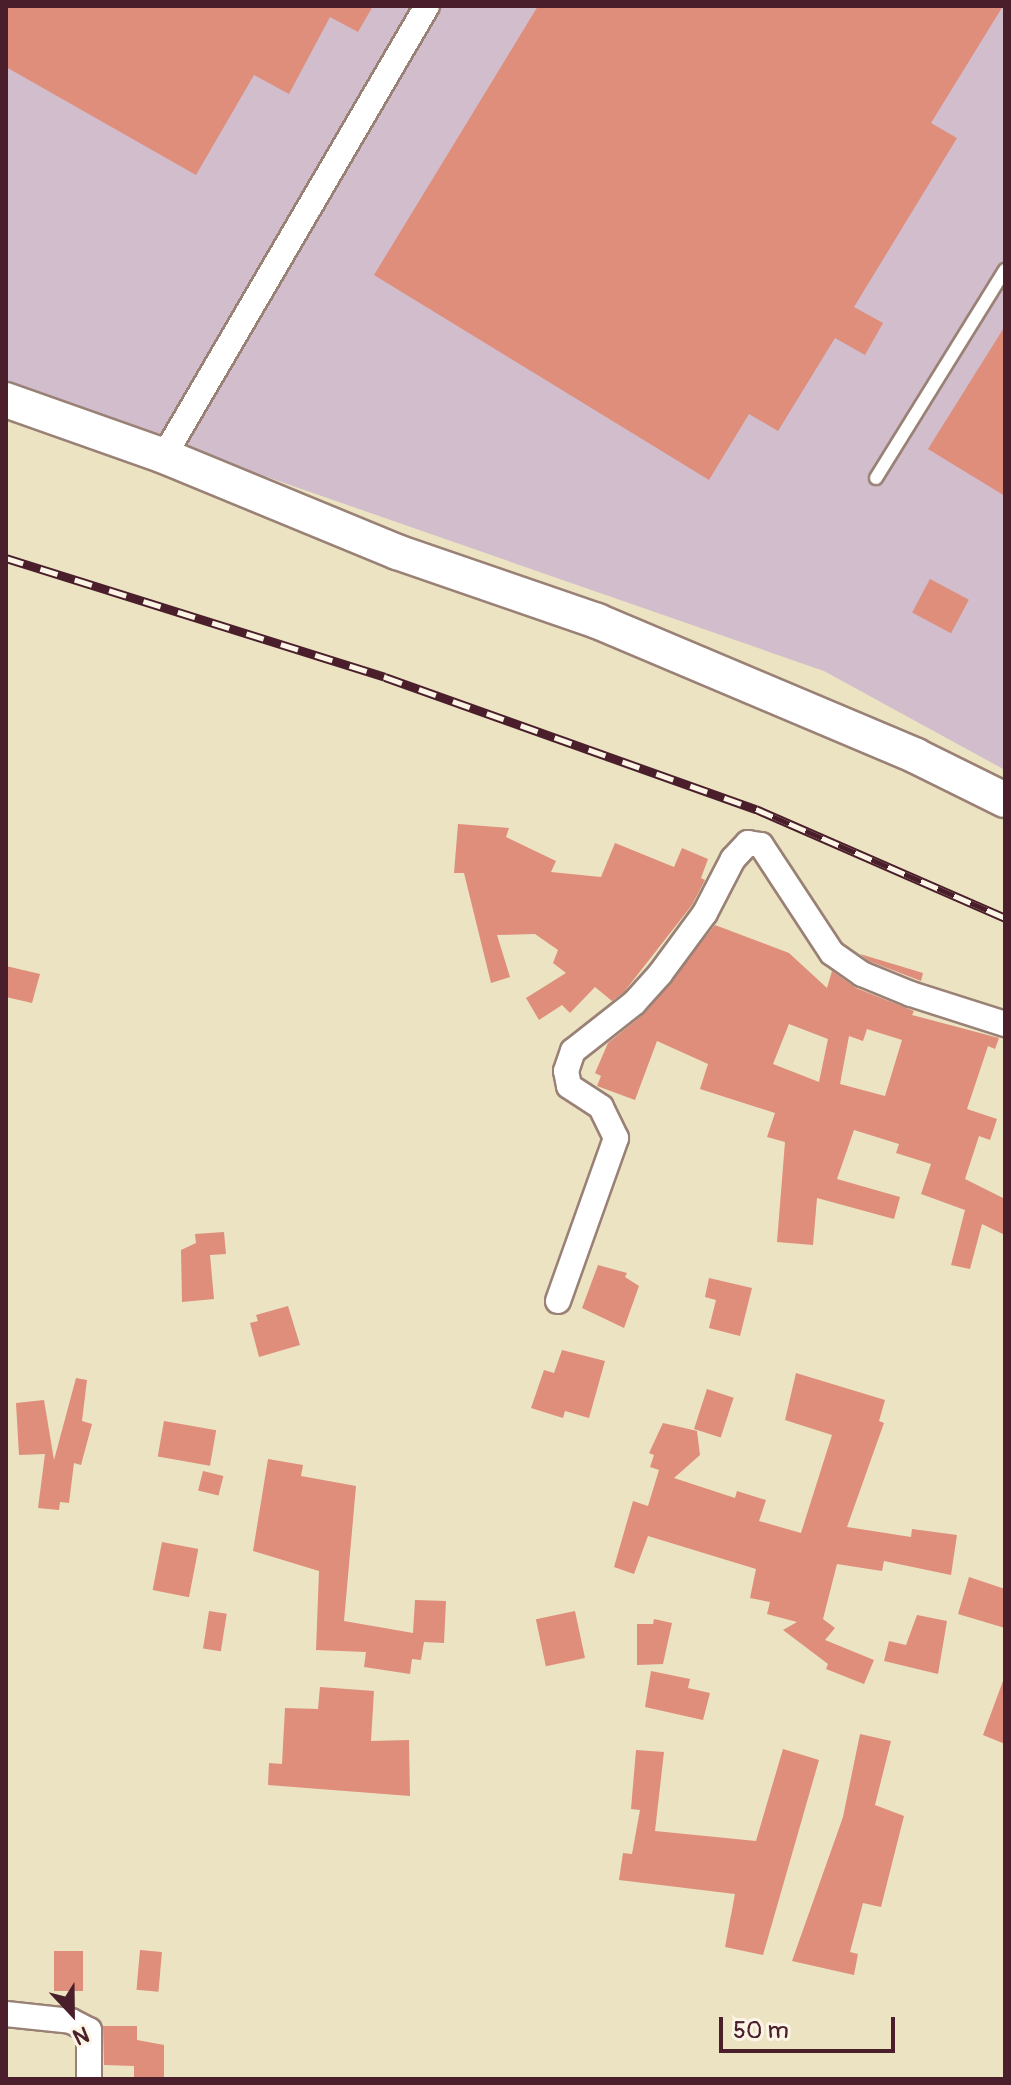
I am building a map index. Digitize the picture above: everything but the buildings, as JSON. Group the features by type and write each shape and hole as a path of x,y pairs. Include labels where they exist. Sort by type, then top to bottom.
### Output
{"main road":[{"path":"6,400 164,456 397,552 597,621 916,756 1005,800"}],"street":[{"path":"164,456 427,6"},
{"path":"558,1301 616,1138 601,1107 569,1086 566,1071 573,1051 634,1003 660,974 705,913 733,859 748,843 761,845 816,930 842,960 911,994 1005,1024"},
{"path":"6,2014 71,2021 89,2030 89,2079"}],"lane":[{"path":"876,478 1005,270"}],"shaded area":[{"path":"6,6 1005,6 1005,770 824,671 6,386"}],"railway":[{"path":"6,558 385,677 756,809 1005,918"}]}
